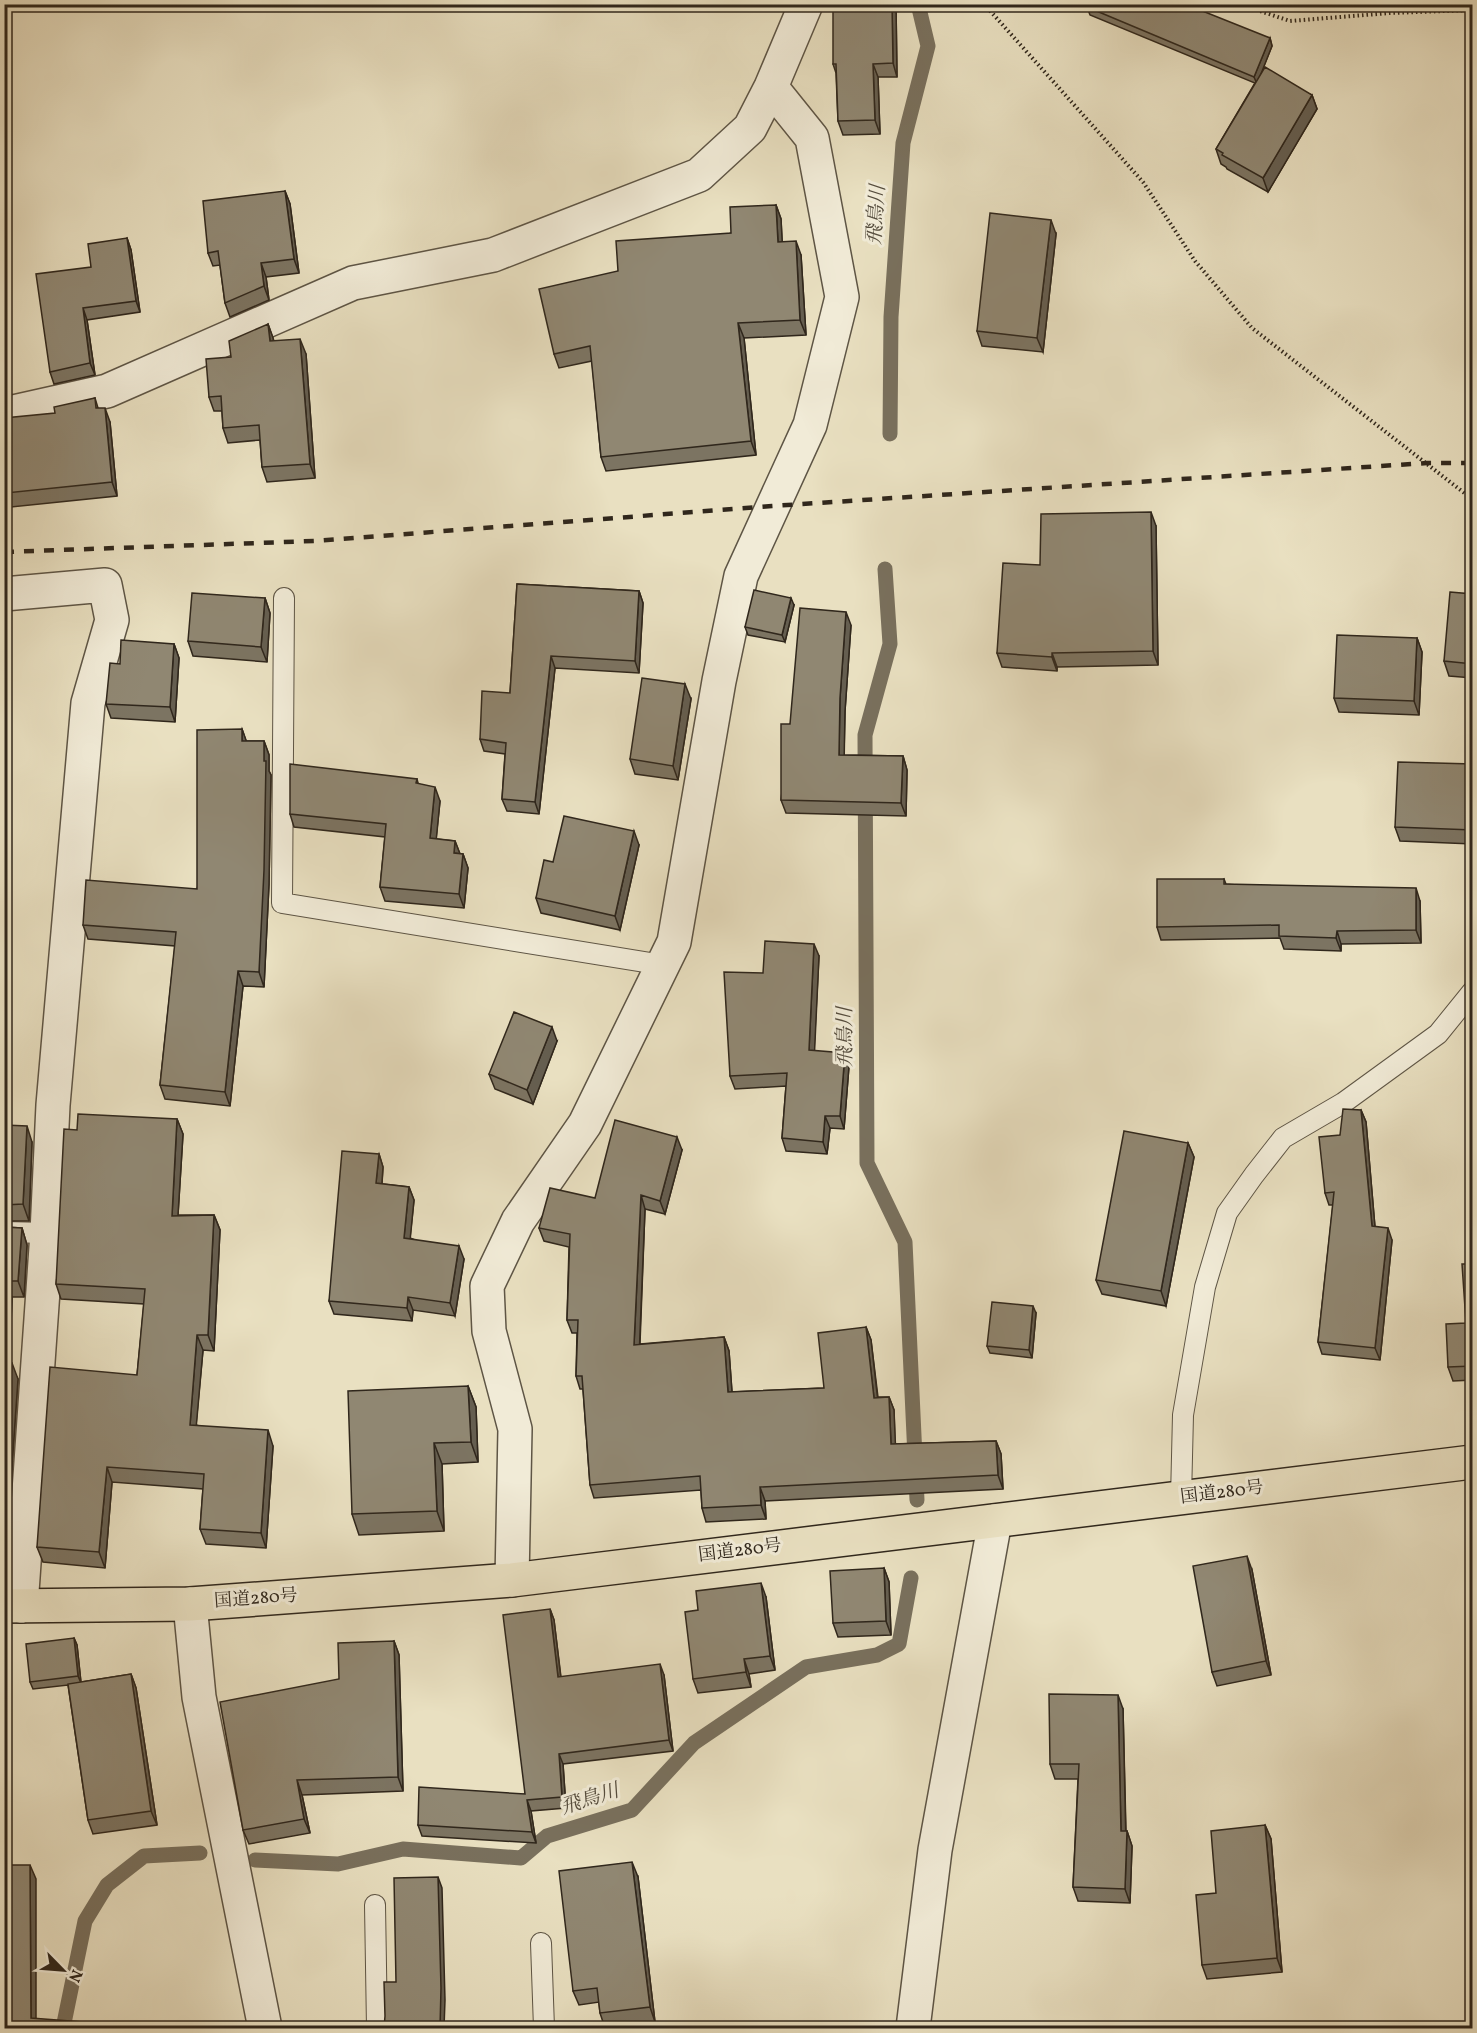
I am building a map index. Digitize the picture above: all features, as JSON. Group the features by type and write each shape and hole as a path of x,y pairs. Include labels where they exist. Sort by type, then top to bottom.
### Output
{"highway":[{"name":"国道280号","path":"13,1606 190,1604 512,1580 1473,1462"}],"street":[{"path":"4,414 106,391 353,283 493,255 699,175 750,128 771,87 806,4"},
{"path":"512,1580 515,1429 489,1331 487,1286 518,1221 585,1124 674,942 741,576 810,425 842,297 812,138 771,87"},
{"path":"4,594 105,585 112,620 88,703 53,1105 47,1233 13,1606"},
{"path":"913,2028 935,1850 995,1521"},
{"path":"190,1604 199,1697 265,2028"}],"lane":[{"path":"284,598 282,903 663,965"},
{"path":"1181,1498 1183,1415 1205,1287 1227,1213 1283,1138 1343,1103 1438,1034 1473,992"},
{"path":"4,1232 47,1233"},
{"path":"375,1905 377,2028"},
{"path":"541,1942 544,2028"}],"path":[{"path":"984,4 1143,182 1195,261 1252,328 1473,499"},
{"path":"1239,4 1290,21 1390,13 1473,10"}],"building":[{"path":"833,4 892,4 893,63 873,64 875,120 838,121 836,64 833,64"},
{"path":"1088,4 1163,4 1200,10 1270,38 1254,77 1087,7"},
{"path":"1265,67 1312,95 1263,178 1222,155 1223,153 1216,149"},
{"path":"285,191 294,259 261,263 264,286 225,303 218,251 208,253 203,201"},
{"path":"776,205 778,242 796,241 800,320 738,323 751,441 601,457 590,346 554,354 539,289 618,271 616,241 731,233 730,207"},
{"path":"990,213 1051,220 1037,338 977,331"},
{"path":"127,238 136,301 83,308 90,363 50,372 36,274 91,267 88,244"},
{"path":"268,324 270,341 300,339 310,464 262,467 259,425 223,428 221,396 209,397 206,359 231,357 229,341"},
{"path":"95,398 96,408 105,408 112,482 6,493 4,418 55,413 54,407"},
{"path":"1151,512 1153,651 1052,653 1052,657 997,653 1003,563 1040,565 1041,514"},
{"path":"517,584 639,591 635,661 551,656 535,802 502,799 506,743 480,739 482,691 510,693"},
{"path":"754,590 791,598 782,635 745,627"},
{"path":"1450,592 1473,594 1473,664 1444,661"},
{"path":"192,593 265,598 261,647 188,641"},
{"path":"800,608 846,612 839,755 903,756 901,803 781,800 781,724 790,724"},
{"path":"1337,635 1417,638 1414,701 1334,698"},
{"path":"121,640 174,644 170,707 106,704 110,663 120,664"},
{"path":"642,678 685,684 673,766 630,759"},
{"path":"242,729 242,741 264,741 264,761 266,761 259,972 238,971 225,1092 160,1085 176,932 83,925 86,880 197,889 197,730"},
{"path":"1398,762 1473,764 1473,830 1395,827"},
{"path":"290,764 417,779 416,783 435,787 430,838 455,841 454,853 463,854 459,894 380,887 386,824 290,814"},
{"path":"564,816 634,831 615,916 536,898 544,860 553,862"},
{"path":"1157,879 1224,879 1224,884 1416,888 1416,930 1337,931 1336,938 1279,936 1279,925 1157,927"},
{"path":"765,941 814,944 809,1050 845,1053 840,1116 825,1116 823,1142 782,1138 787,1073 730,1076 724,972 763,973"},
{"path":"514,1012 552,1027 527,1090 489,1074"},
{"path":"1343,1109 1361,1110 1372,1226 1388,1228 1375,1348 1318,1342 1334,1192 1325,1193 1319,1137 1340,1135"},
{"path":"78,1114 177,1119 172,1216 214,1215 208,1335 197,1335 190,1425 268,1430 261,1533 200,1529 204,1474 107,1467 99,1552 37,1547 50,1367 137,1375 145,1289 56,1284 64,1129 77,1130"},
{"path":"615,1120 677,1137 660,1201 641,1195 634,1345 724,1337 728,1392 824,1388 818,1333 866,1327 874,1398 889,1397 891,1444 996,1441 998,1475 760,1487 761,1505 702,1508 700,1476 590,1485 582,1376 576,1376 578,1320 567,1320 570,1234 539,1228 550,1188 595,1198"},
{"path":"4,1125 27,1126 23,1204 4,1205"},
{"path":"1124,1131 1188,1143 1161,1291 1096,1280"},
{"path":"1468,1146 1473,1146 1473,1366 1448,1367 1446,1324 1466,1323 1462,1264 1468,1264"},
{"path":"342,1151 379,1154 376,1183 409,1187 404,1238 459,1246 450,1303 408,1297 407,1308 329,1301"},
{"path":"4,1227 22,1228 18,1281 6,1281 4,1318"},
{"path":"992,1302 1033,1306 1029,1350 987,1346"},
{"path":"4,1362 12,1363 4,1473"},
{"path":"468,1386 471,1442 434,1443 437,1511 352,1514 348,1391"},
{"path":"1247,1556 1266,1661 1212,1672 1193,1566"},
{"path":"884,1568 886,1621 833,1623 830,1571"},
{"path":"761,1583 770,1656 744,1659 746,1672 693,1679 685,1612 698,1610 696,1591"},
{"path":"550,1609 558,1677 660,1664 669,1740 559,1754 562,1797 527,1800 532,1832 418,1825 419,1787 525,1794 503,1615"},
{"path":"74,1638 78,1676 30,1682 26,1644"},
{"path":"394,1641 398,1777 297,1780 304,1819 243,1830 220,1702 339,1679 338,1643"},
{"path":"131,1674 151,1811 88,1820 68,1684"},
{"path":"1049,1694 1118,1695 1121,1831 1127,1831 1125,1889 1073,1887 1079,1764 1050,1764"},
{"path":"1265,1825 1277,1958 1202,1965 1196,1895 1216,1893 1211,1831"},
{"path":"632,1862 650,2007 600,2013 597,1988 573,1991 559,1871"},
{"path":"4,1865 30,1865 31,2018 122,2025 122,2028 4,2028"},
{"path":"438,1877 440,2028 384,2028 384,1982 396,1982 394,1878"}],"waterway":[{"name":"飛鳥川","path":"890,434 891,317 903,143 928,46 918,4"},
{"name":"飛鳥川","path":"885,569 890,644 865,735 867,1163 905,1242 917,1500"},
{"name":"飛鳥川","path":"255,1860 338,1864 403,1849 521,1858 547,1836 632,1810 694,1743 806,1667 877,1655 899,1644 911,1578"},
{"name":"飛鳥川","path":"63,2028 85,1921 107,1885 144,1856 200,1853"}],"railway":[{"path":"4,552 314,541 772,506 1427,463 1472,463"}]}
